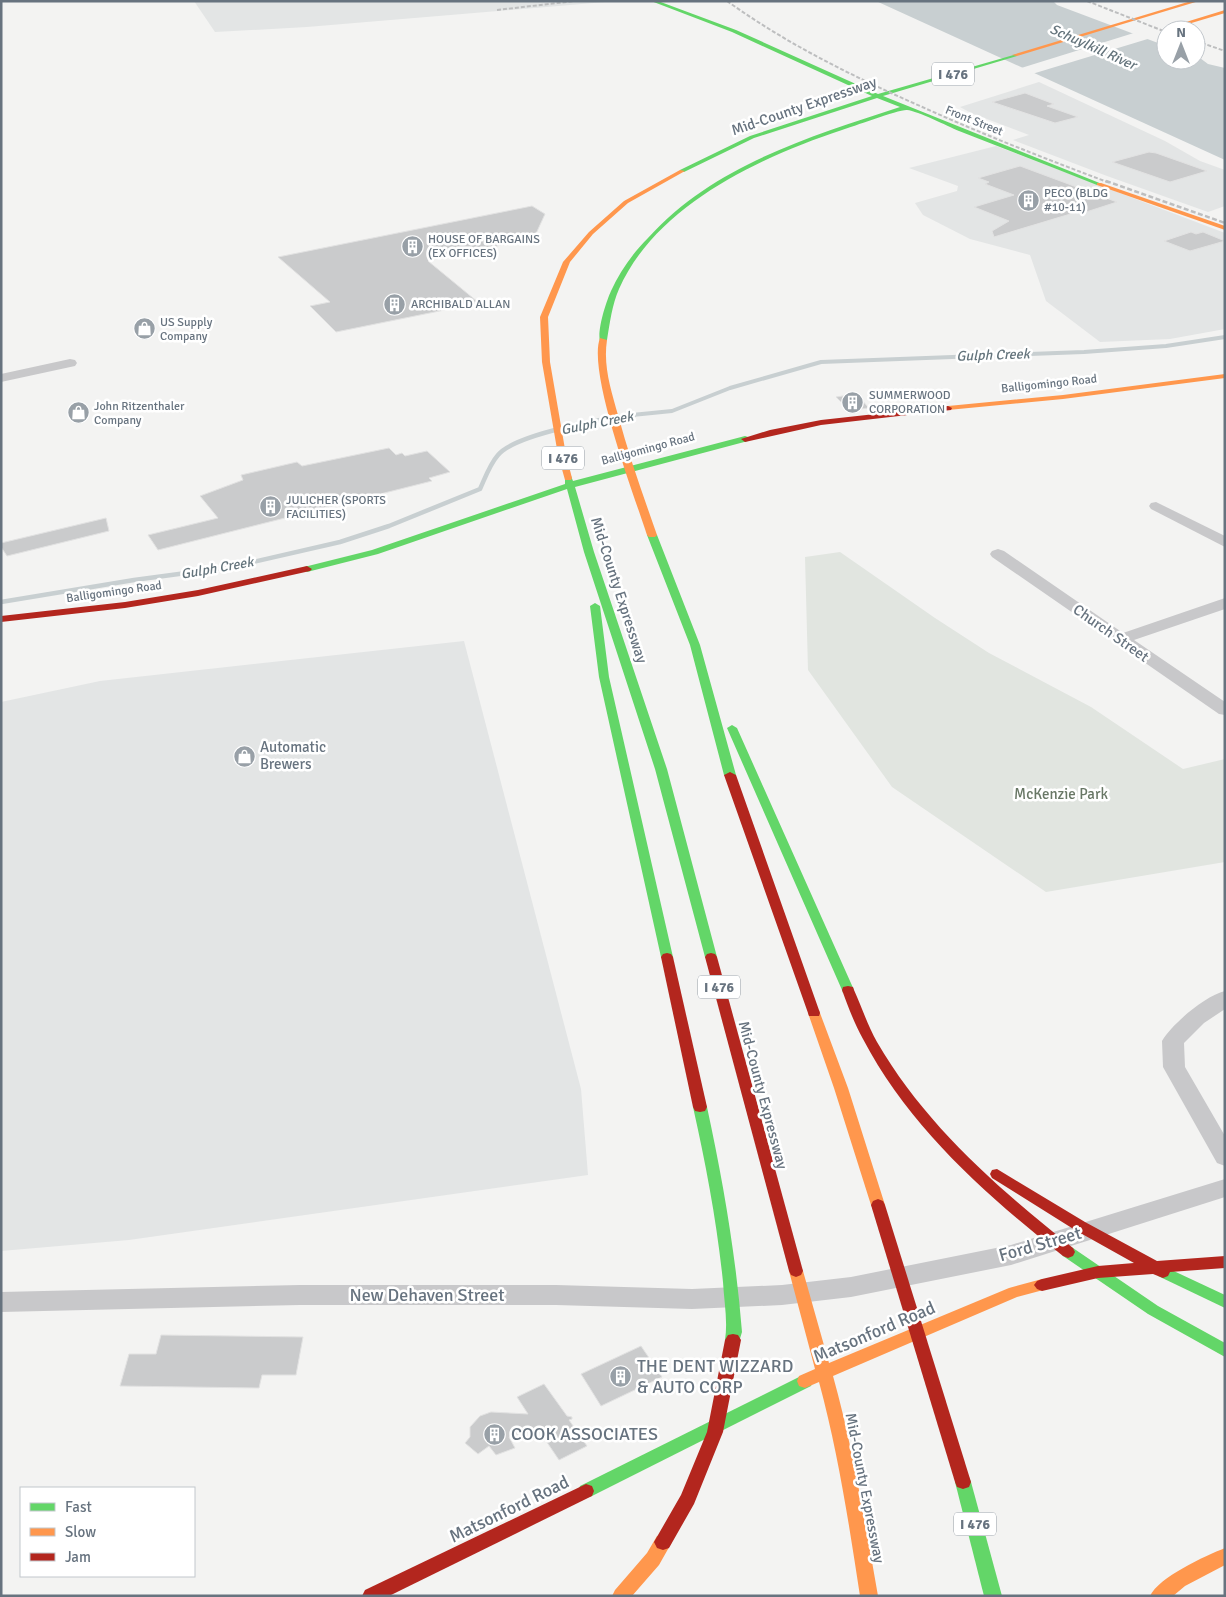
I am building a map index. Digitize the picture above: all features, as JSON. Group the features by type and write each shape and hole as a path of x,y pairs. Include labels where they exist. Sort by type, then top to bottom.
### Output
{"main road":[{"name":"Front Street","path":"653,1 720,25 894,103 1084,179 1225,228"},
{"name":"Mid-County Expressway","path":"869,1596 836,1412 777,1205 661,769 589,552 562,455 546,362 544,317 568,262 578,247 626,202 711,156 752,137 822,112 1198,1"},
{"path":"1195,20 1225,11"},
{"name":"I 476","path":"925,102 829,132 753,163 687,202 655,231 637,252 616,287 609,305 601,348 606,381 618,432 654,543 695,645 728,769 841,1088 956,1453 993,1596"},
{"name":"Balligomingo Road","path":"1,619 126,605 330,564 375,552 598,476 790,427 871,416 1063,397 1225,376"},
{"path":"589,552 604,677 716,1178 731,1277 734,1332 715,1432 688,1499 653,1558 621,1596"},
{"path":"695,645 872,1045 903,1092 933,1128 994,1190 1058,1245 1189,1333 1225,1351"},
{"path":"933,1128 1054,1211 1184,1283 1225,1302"},
{"name":"Matsonford Road","path":"371,1596 633,1468 780,1393 878,1348 1014,1292 1098,1272 1225,1262"},
{"path":"1159,1596 1179,1580 1225,1556"}],"street":[{"path":"1,378 70,363"},
{"path":"1156,506 1225,542"},
{"name":"Church Street","path":"998,554 1225,710"},
{"path":"1121,639 1225,603"},
{"path":"1225,998 1196,1018 1173,1041 1174,1068 1225,1157"},
{"name":"Ford Street","path":"851,1287 1011,1255 1225,1188"},
{"name":"New Dehaven Street","path":"1,1302 300,1295 556,1295 692,1299 782,1295 851,1287"}],"shaded area":[{"path":"194,1 617,1 307,27 215,32"},
{"path":"1039,82 1165,141 1200,161 1225,170 1225,206 1208,212 1107,176 1013,140 1029,135 960,107"},
{"path":"996,146 1225,233 1225,329 1170,339 1100,342 1046,301 1030,255 970,239 923,215 915,203 957,191 958,186 909,168"},
{"path":"464,641 581,1089 588,1175 129,1240 1,1251 1,702 100,681"}],"green space":[{"name":"McKenzie Park","path":"840,552 989,653 1091,707 1183,769 1225,759 1225,862 1046,892 892,787 808,670 805,557"}],"water":[{"name":"Schuylkill River","path":"876,1 1053,1 1057,5 1156,42 1156,70 1206,70 1206,62 1225,68 1225,160"}],"pier":[{"path":"1137,32 1151,38 1032,74 1018,69"}],"building":[{"path":"1025,93 1054,104 1047,106 1078,117 1055,123 992,102"},
{"path":"1149,152 1207,171 1170,182 1112,162"},
{"path":"1020,166 1117,202 994,237 992,231 1009,221 974,207 1014,195 985,184 989,182 978,178"},
{"path":"532,206 545,214 534,238 428,261 479,303 336,332 310,306 330,302 278,257"},
{"path":"1191,232 1196,234 1203,232 1225,241 1190,251 1164,241"},
{"name":"SUMMERWOOD CORPORATION","path":"856,394 869,408 849,410 836,397"},
{"name":"JULICHER (SPORTS FACILITIES)","path":"389,448 396,455 402,453 405,456 427,451 450,472 429,478 432,481 158,550 148,535 218,518 200,496 243,480 241,475 297,462 302,466"},
{"path":"106,518 109,531 7,556 1,547 1,543"},
{"path":"161,1335 303,1337 296,1375 262,1375 259,1388 120,1386 129,1354 156,1354"},
{"name":"THE DENT WIZZARD & AUTO CORP","path":"641,1346 662,1377 601,1406 581,1374"},
{"path":"544,1384 567,1416 572,1417 569,1420 587,1446 559,1460 538,1429 509,1437 515,1448 496,1455 489,1446 478,1454 465,1443 470,1437 470,1427 480,1416 491,1412 528,1414 517,1397"}],"waterway":[{"name":"Gulph Creek","path":"622,416 672,411 730,388 821,362 1084,352 1166,346 1225,337"},
{"name":"Gulph Creek","path":"1,602 134,580 231,567 340,542 389,526 480,489 498,455 522,440 562,428 634,415"}],"railway":[{"path":"497,10 575,1"},
{"path":"727,1 797,45 870,83 990,136 1110,183"},
{"path":"1087,1 1156,28"},
{"path":"1206,44 1225,51"},
{"path":"1106,181 1225,223"}],"traffic: fast":[{"path":"653,1 734,31 867,92 1099,184"},
{"path":"682,171 752,137 822,113 1015,55"},
{"path":"603,340 611,301 618,283 627,268 640,250 666,222 695,197 762,159 834,131 907,107"},
{"path":"307,569 375,552 589,479 745,439"},
{"path":"568,478 589,552 661,769 711,957"},
{"path":"652,535 695,645 730,775"},
{"path":"595,606 604,677 667,957"},
{"path":"732,728 848,990"},
{"path":"700,1107 712,1163 726,1247 732,1304 733,1340"},
{"path":"1068,1252 1153,1310 1225,1351"},
{"path":"1163,1272 1225,1302"},
{"path":"586,1491 805,1381"},
{"path":"963,1482 993,1596"}],"traffic: slow":[{"path":"1015,55 1197,1"},
{"path":"1196,20 1225,11"},
{"path":"568,478 562,455 546,362 544,317 567,262 591,233 626,202 682,171"},
{"path":"1099,184 1225,228"},
{"path":"603,340 602,367 606,385 626,459 652,535"},
{"path":"948,408 1063,397 1225,376"},
{"path":"814,1013 841,1088 878,1205"},
{"path":"796,1271 835,1412 854,1504 869,1596"},
{"path":"805,1381 878,1348 1014,1292 1042,1285"},
{"path":"621,1596 653,1559 663,1542"},
{"path":"1159,1596 1179,1580 1225,1556"}],"traffic: jam":[{"path":"745,439 821,423 948,408"},
{"path":"1,619 125,605 198,593 307,569"},
{"path":"730,775 814,1013"},
{"path":"667,957 700,1107"},
{"path":"711,957 796,1271"},
{"path":"848,990 863,1026 891,1076 935,1132 1013,1207 1068,1252"},
{"path":"997,1174 1080,1226 1163,1272"},
{"path":"878,1205 963,1482"},
{"path":"1042,1285 1098,1272 1225,1262"},
{"path":"663,1542 688,1499 715,1432 733,1340"},
{"path":"371,1596 586,1491"}],"place":[{"name":"PECO (BLDG #10-11)","path":"1028,200"},
{"name":"HOUSE OF BARGAINS (EX OFFICES)","path":"412,246"},
{"name":"ARCHIBALD ALLAN","path":"395,304"},
{"name":"US Supply Company","path":"144,329"},
{"name":"SUMMERWOOD CORPORATION","path":"853,402"},
{"name":"John Ritzenthaler Company","path":"78,413"},
{"name":"JULICHER (SPORTS FACILITIES)","path":"270,507"},
{"name":"Automatic Brewers","path":"244,756"},
{"name":"THE DENT WIZZARD & AUTO CORP","path":"621,1376"},
{"name":"COOK ASSOCIATES","path":"495,1434"}]}
